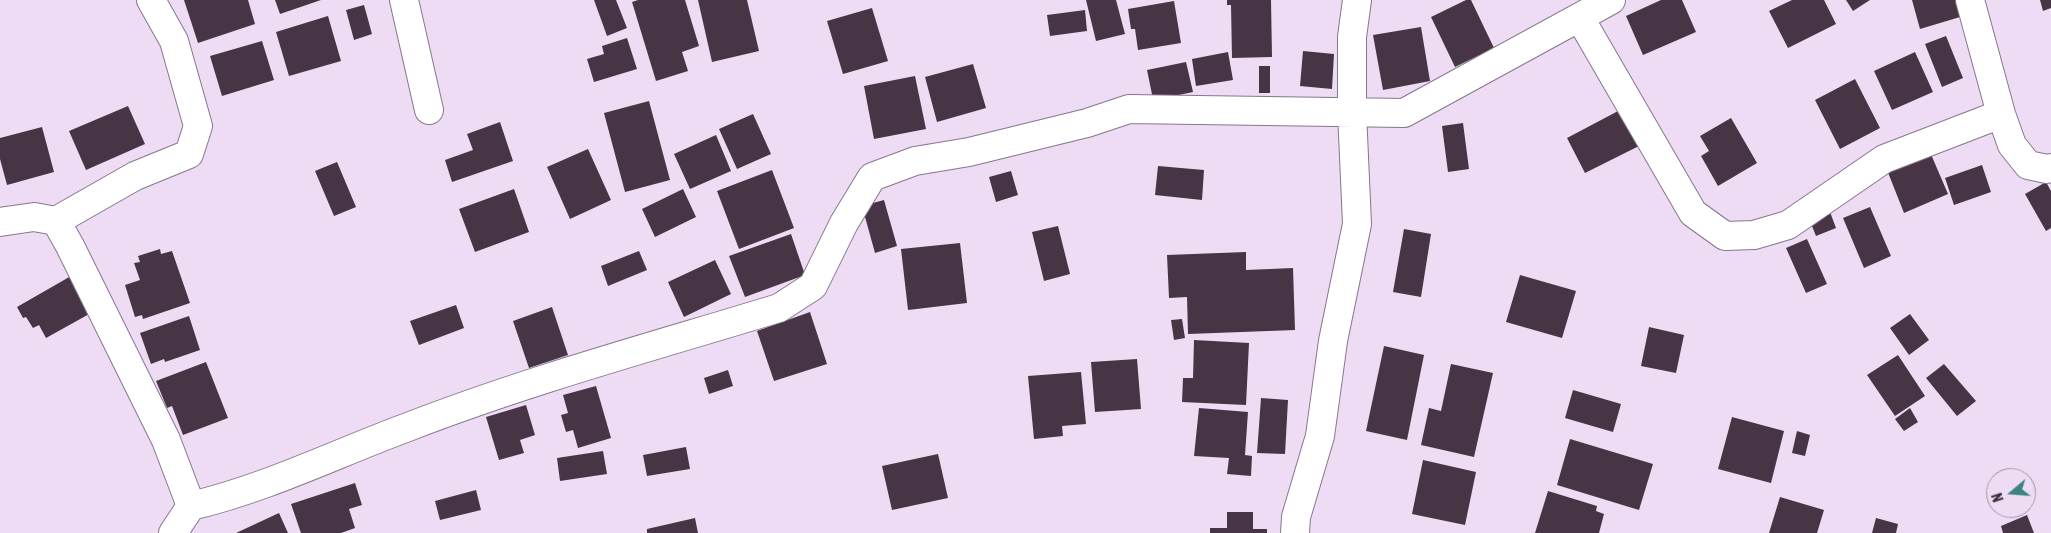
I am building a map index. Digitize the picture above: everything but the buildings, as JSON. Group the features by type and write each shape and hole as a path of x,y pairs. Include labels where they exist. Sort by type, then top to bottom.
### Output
{"street":[{"path":"0,222 34,217 56,221 134,176 189,154 198,126 174,41 151,0"},
{"path":"404,0 428,110"},
{"path":"1295,533 1296,517 1320,436 1333,341 1356,224 1352,112 1352,37 1357,0"},
{"path":"173,533 191,506 229,497 306,469 407,427 520,387 780,308 813,286 844,224 872,177 915,161 969,152 1087,123 1129,109 1404,113 1611,0"},
{"path":"1970,0 2001,114 2012,145 2028,165 2047,169 2051,168"},
{"path":"1580,18 1693,213 1725,236 1754,236 1788,225 1884,159 2001,114"},
{"path":"56,221 166,440 191,506"}]}
